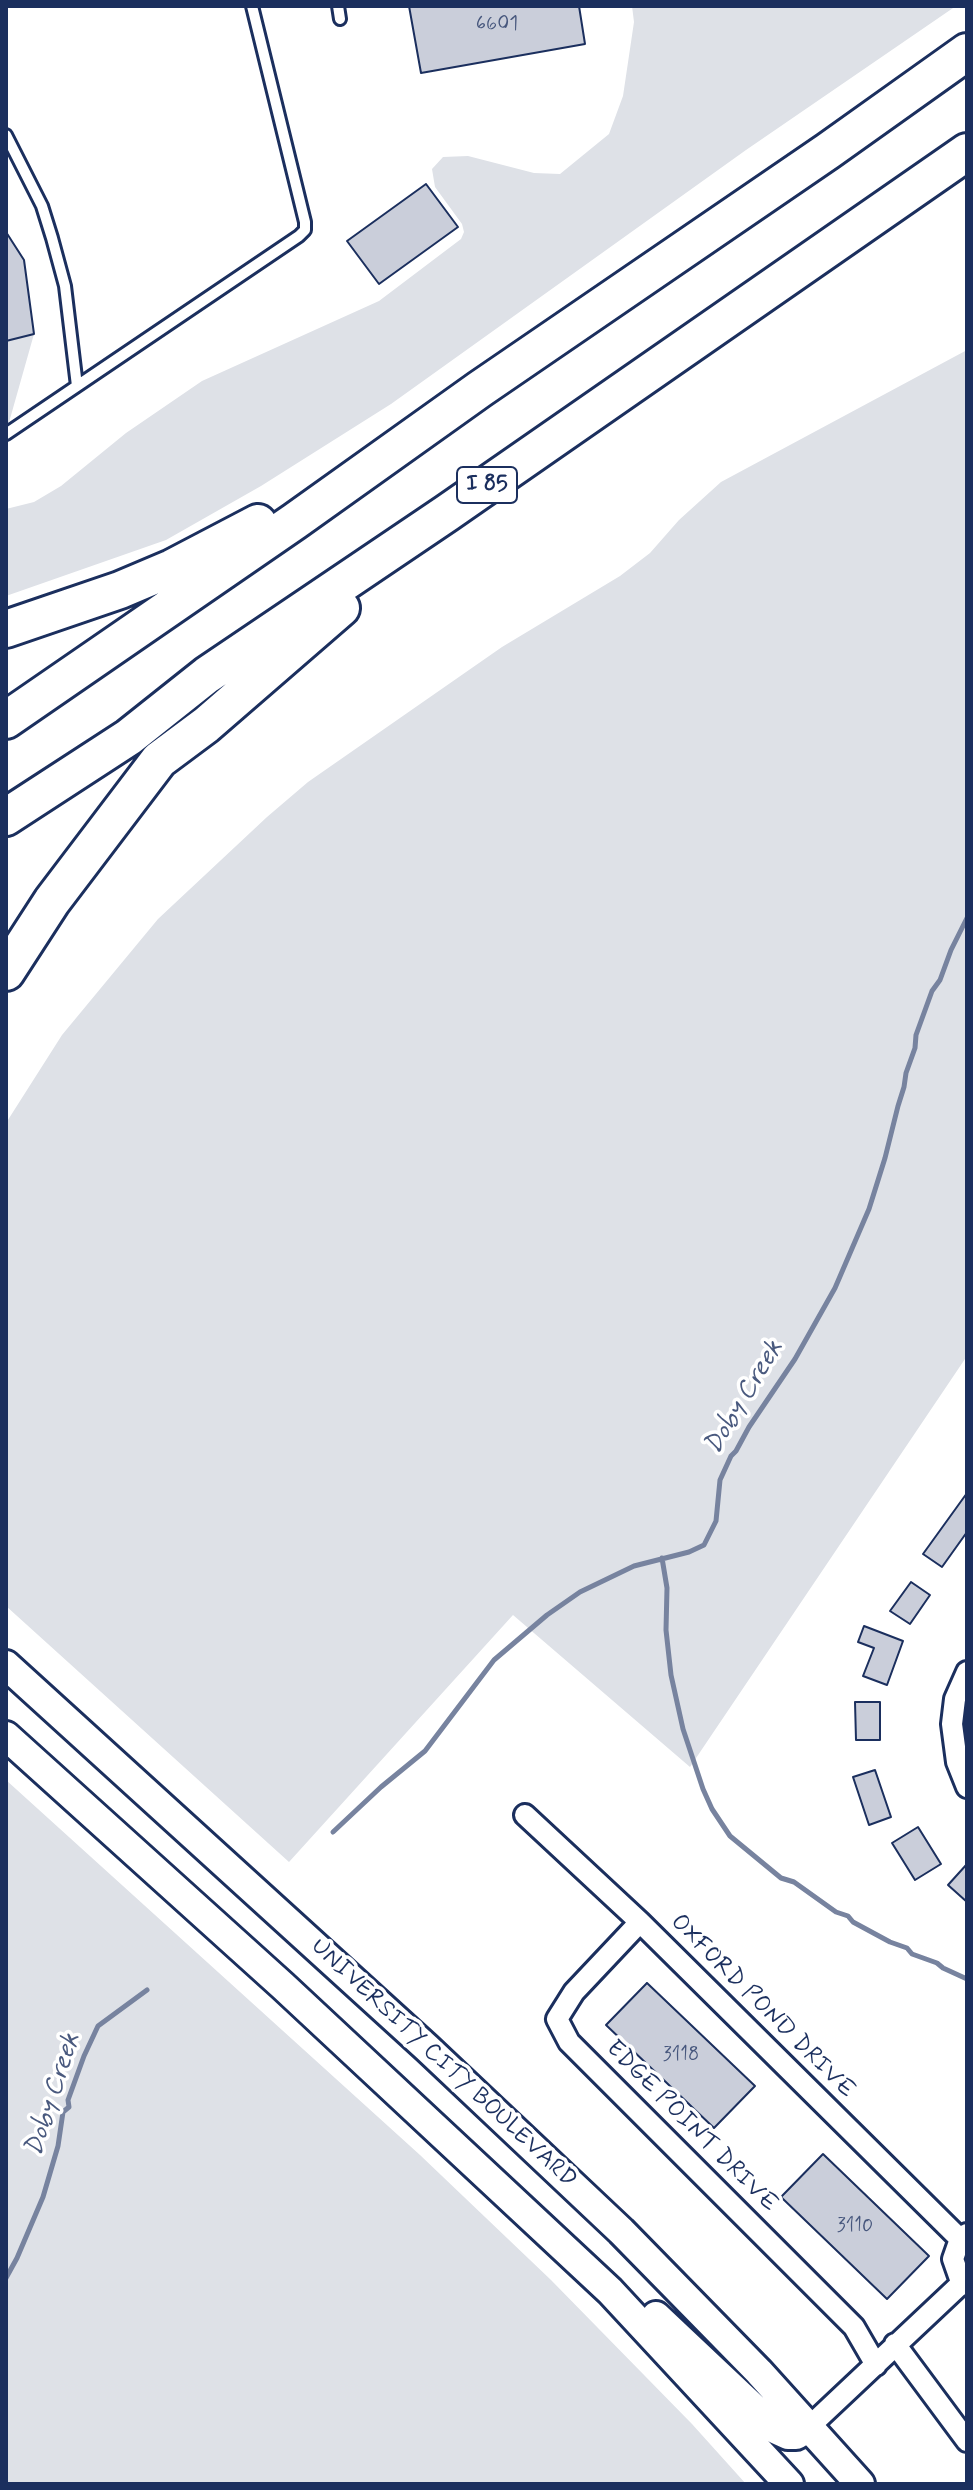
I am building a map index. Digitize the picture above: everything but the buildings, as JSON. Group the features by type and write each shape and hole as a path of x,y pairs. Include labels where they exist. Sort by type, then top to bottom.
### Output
{"highway":[{"path":"6,720 967,52"},
{"name":"I 85","path":"6,817 129,737 207,675 447,513 967,152"},
{"path":"6,629 120,590 172,568 388,455"},
{"path":"6,972 52,901 159,760 206,725 447,513"}],"main road":[{"name":"UNIVERSITY CITY BOULEVARD","path":"6,1665 550,2163 693,2302 860,2484"},
{"path":"6,1736 294,1997 610,2291 789,2484"},
{"path":"610,2291 640,2301 782,2433 796,2435 809,2427"}],"street":[{"path":"967,1672 955,1699 952,1724 957,1762 967,1787"},
{"name":"OXFORD POND DRIVE","path":"525,1815 640,1922 964,2237 953,2259 965,2284"},
{"name":"EDGE POINT DRIVE","path":"640,1922 574,1992 557,2019 569,2042 854,2327 876,2365"},
{"path":"809,2427 895,2344 965,2284"},
{"path":"895,2344 967,2441"}],"lane":[{"path":"6,434 305,230 252,6"},
{"path":"338,6 340,19"},
{"path":"6,135 42,206 52,238 65,286 77,386"}],"shaded area":[{"path":"632,6 956,6 746,150 391,404 261,486 166,540 6,596 6,509 34,502 61,486 126,433 202,381 379,301 461,239 464,232 462,224 435,187 432,169 443,157 468,156 534,173 560,174 609,134 623,96 634,22"},
{"path":"6,232 24,261 34,334 6,433"},
{"path":"967,350 967,1356 690,1767 513,1615 289,1862 6,1606 6,1123 62,1035 158,919 308,782 502,647 620,576 650,553 679,520 721,482"},
{"path":"6,1780 420,2155 551,2280 692,2424 746,2484 6,2484"}],"waterway":[{"name":"Doby Creek","path":"333,1832 425,1751 494,1660 547,1615 580,1592 634,1566 704,1545 716,1521 720,1480 731,1456 795,1359 835,1288 869,1209 915,1048 916,1035 932,991 940,980 967,918"},
{"path":"662,1558 667,1588 666,1630 671,1675 683,1729 703,1789 730,1836 781,1878 794,1882 836,1912 907,1948 912,1954 967,1979"},
{"name":"Doby Creek","path":"6,2278 43,2197 58,2146 63,2112 69,2107 68,2100 98,2026 147,1990"}]}
